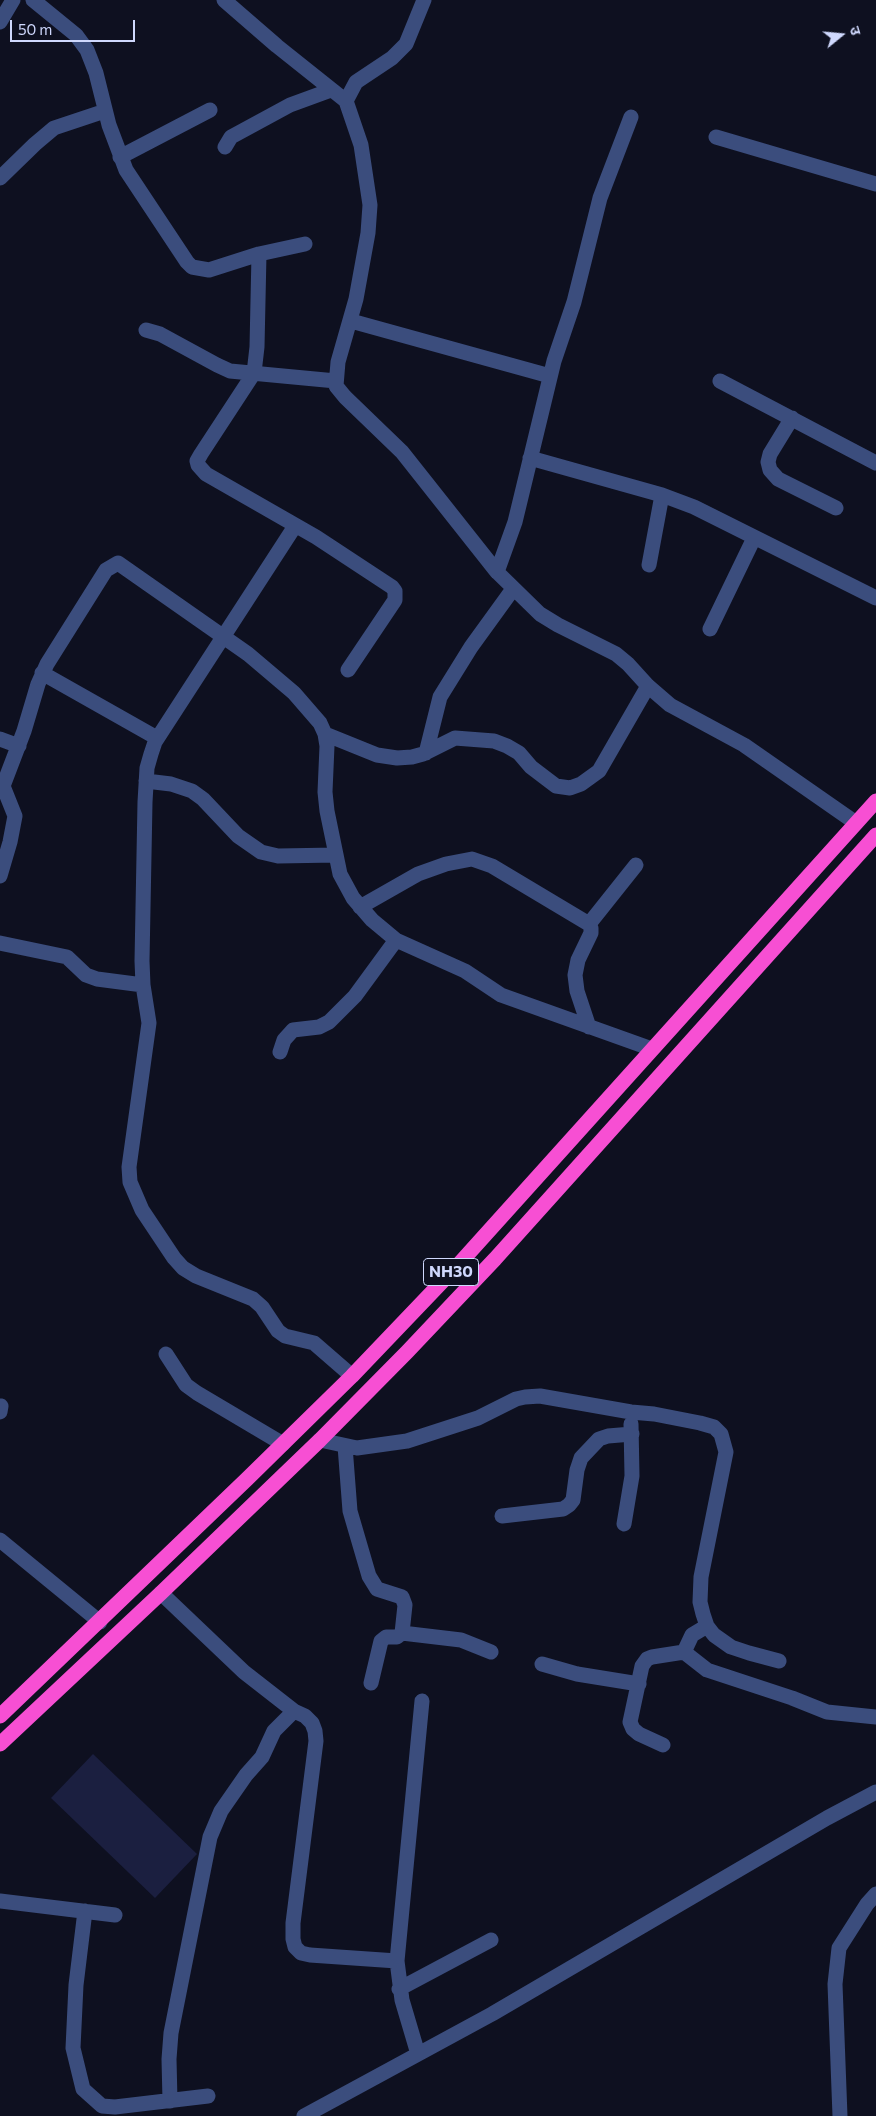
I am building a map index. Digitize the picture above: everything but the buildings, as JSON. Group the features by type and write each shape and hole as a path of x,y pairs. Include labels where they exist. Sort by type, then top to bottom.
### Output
{"highway":[{"name":"NH30","path":"0,1716 100,1622 352,1376 458,1264 876,801"},
{"name":"NH30","path":"0,1744 320,1440 407,1352 495,1259 875,837"}],"street":[{"path":"0,22 13,0"},
{"path":"346,101 356,82 392,58 406,44 424,0"},
{"path":"39,1 76,35 86,50 96,73 105,110 126,170 192,267 208,270 259,254 305,244"},
{"path":"233,3 331,90 346,101 361,145 370,206 368,233 351,321 338,362 336,386 402,452 497,572 540,614 616,654 670,705 744,746 856,823"},
{"path":"225,147 231,137 290,106 331,90"},
{"path":"0,178 54,128 105,110"},
{"path":"120,157 210,110"},
{"path":"497,572 515,522 550,376 574,302 600,198 631,117"},
{"path":"716,138 876,184"},
{"path":"259,254 257,347 254,373 197,461 206,474 295,526 372,574 395,591 394,600 348,670"},
{"path":"351,321 550,376"},
{"path":"146,330 160,334 230,371 336,381"},
{"path":"720,381 876,463"},
{"path":"792,418 770,454 768,462 770,470 778,480 836,508"},
{"path":"530,458 662,495 694,507 876,598"},
{"path":"648,565 662,495"},
{"path":"295,526 157,738 151,754 146,781 143,986 149,1023 129,1167 130,1182 142,1210 174,1258 183,1268 196,1276 252,1299 262,1307 278,1331 285,1336 314,1344 352,1376"},
{"path":"710,629 754,538"},
{"path":"0,876 15,816 3,786 19,746 42,673 106,570 118,563 223,636 294,693 310,710 325,734 325,792 340,874 352,898 372,920 396,940 465,971 501,995 652,1049"},
{"path":"426,753 440,697 471,647 513,589"},
{"path":"42,673 157,738"},
{"path":"325,734 377,755 397,758 412,757 426,753 455,738 494,741 519,753 530,767 556,786 570,788 581,784 599,772 648,686"},
{"path":"0,738 19,746"},
{"path":"146,781 171,784 192,790 238,836 261,852 278,856 336,855"},
{"path":"360,907 418,874 459,860 472,858 492,866 589,924 591,933 578,960 574,975 577,991 589,1027"},
{"path":"589,924 636,865"},
{"path":"280,1052 284,1040 293,1030 319,1027 329,1022 355,996 396,940"},
{"path":"0,943 67,956 86,976 143,986"},
{"path":"166,1354 186,1385 283,1444"},
{"path":"320,1440 357,1448 407,1441 478,1418 516,1399 540,1396 631,1412 654,1414 714,1427 722,1434 726,1452 701,1577 700,1602 707,1626 714,1635 731,1646 779,1661"},
{"path":"624,1524 632,1476 631,1412"},
{"path":"502,1516 563,1509 573,1500 577,1470 581,1458 592,1446 608,1436 632,1434"},
{"path":"345,1446 350,1511 369,1576 377,1589 402,1597 404,1600 405,1613 402,1633 397,1637 386,1636 381,1640 371,1684"},
{"path":"0,1540 100,1622"},
{"path":"161,1593 244,1672 312,1723 316,1741 293,1923 292,1939 295,1947 301,1953 310,1956 396,1961"},
{"path":"684,1652 692,1635 707,1626"},
{"path":"402,1633 461,1640 491,1652"},
{"path":"663,1745 639,1734 632,1729 630,1722 642,1666 647,1659 684,1652 707,1670 792,1698 827,1712 876,1717"},
{"path":"542,1664 577,1674 639,1684"},
{"path":"418,2054 406,2019 399,1989 396,1961 422,1701"},
{"path":"162,2107 171,2034 210,1837 221,1812 246,1775 262,1756 274,1731 294,1711"},
{"path":"304,2116 492,2014 827,1818 876,1792"},
{"path":"840,2116 836,1966 840,1948 876,1894"},
{"path":"0,1901 115,1915"},
{"path":"85,1911 76,1985 74,2048 83,2089 102,2106 115,2107 162,2107 208,2096"},
{"path":"399,1989 491,1940"}]}
